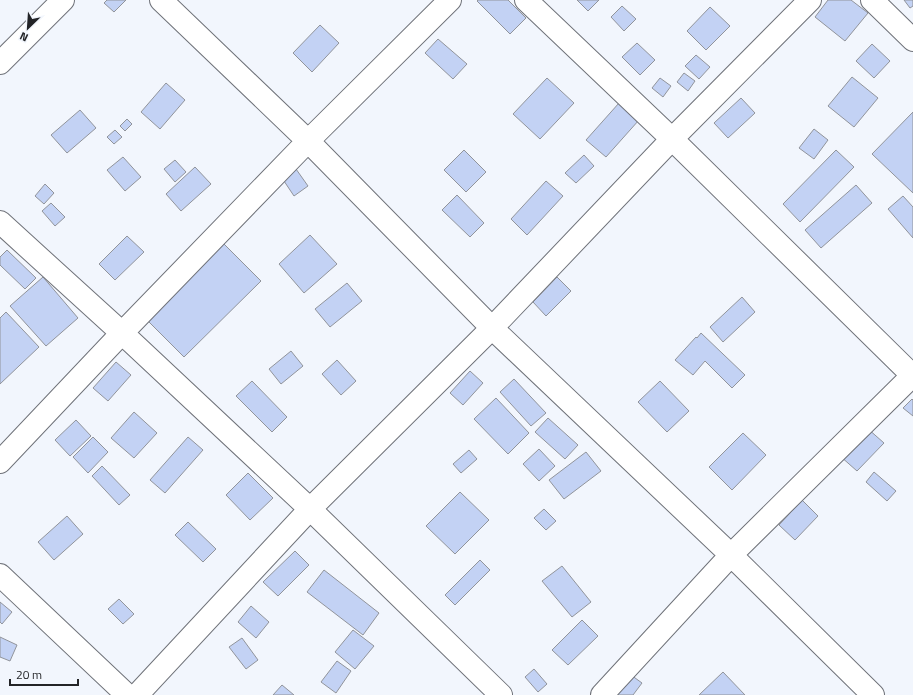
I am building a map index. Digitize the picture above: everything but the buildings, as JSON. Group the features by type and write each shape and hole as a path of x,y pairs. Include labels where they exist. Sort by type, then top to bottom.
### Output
{"street":[{"path":"0,64 63,0"},
{"path":"161,0 308,141 492,328 732,555 873,695"},
{"path":"0,462 122,333 308,141 450,0"},
{"path":"526,0 913,375 732,555 602,695"},
{"path":"137,695 310,509 492,328 672,140 810,0"},
{"path":"872,0 913,40"},
{"path":"0,222 122,333 310,509 501,695"},
{"path":"0,575 127,695"}]}
